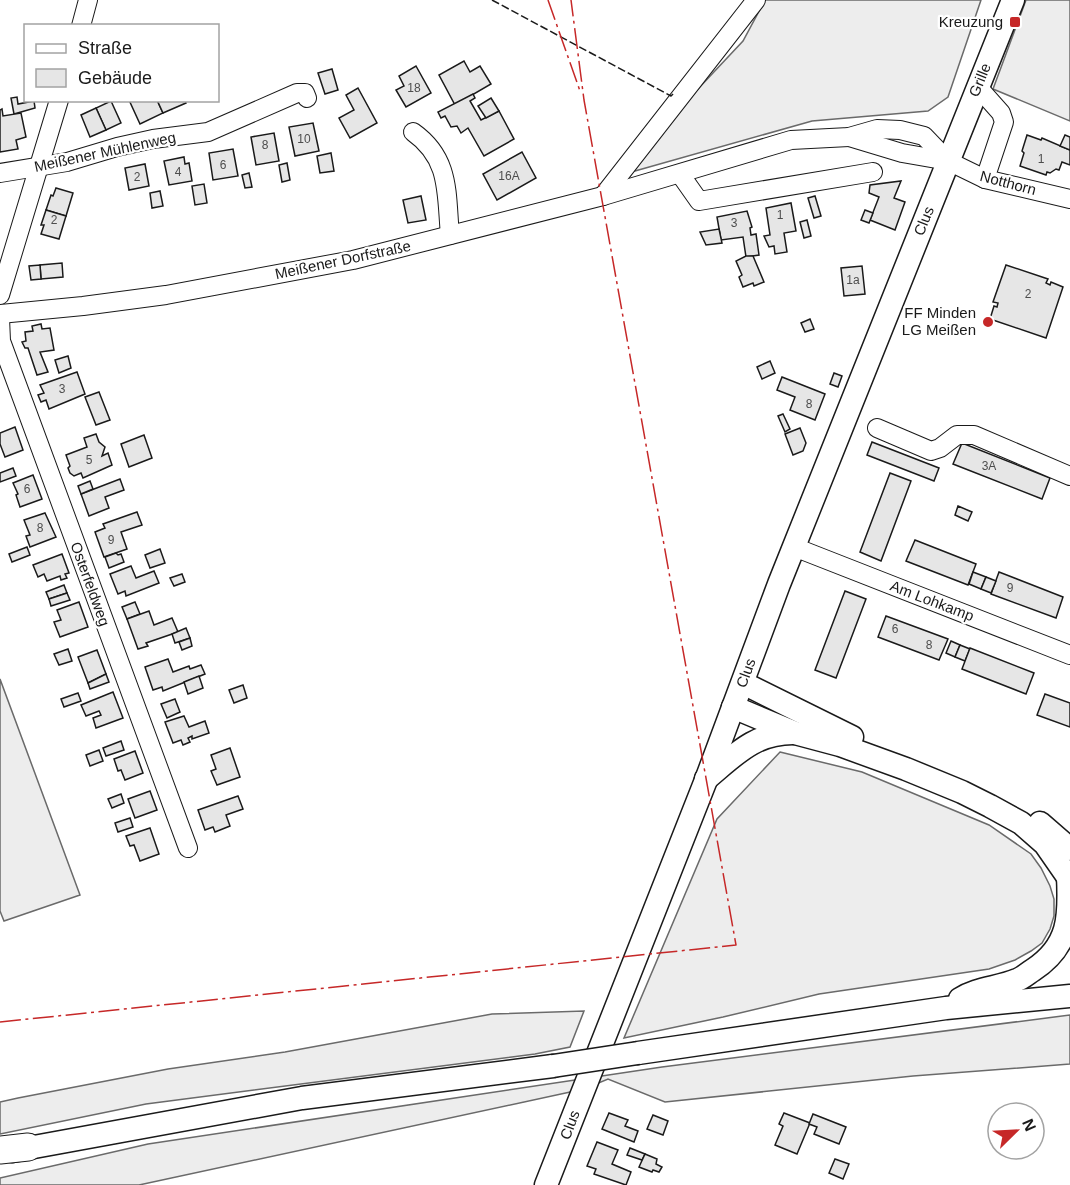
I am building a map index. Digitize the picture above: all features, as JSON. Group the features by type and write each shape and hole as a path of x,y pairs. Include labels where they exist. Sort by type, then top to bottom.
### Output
{"highway":[{"path":"0,1152 28,1147"}],"main road":[{"name":"Grille","path":"948,161 1013,0"},
{"name":"Clus","path":"546,1185 706,780 794,547 948,161"},
{"path":"743,683 843,733 993,795 1023,810 1070,849"},
{"path":"733,707 795,733 840,745 884,761 962,792 990,806 1021,823 1044,844 1069,878 1070,910 1064,935 1047,961 1018,980 969,993 946,1008"},
{"path":"706,780 748,744 777,733 795,733"},
{"path":"28,1147 302,1098 553,1066 946,1008 1070,996"}],"street":[{"path":"82,24 88,0"},
{"path":"603,196 756,0"},
{"path":"977,86 1001,113 1004,122 985,179"},
{"name":"Meißener Mühlenweg","path":"0,173 67,162 153,139 208,132 297,93 304,93 307,98"},
{"path":"0,295 58,102"},
{"path":"412,132 424,140 440,163 447,180 450,235"},
{"name":"Meißener Dorfstraße","path":"0,316 166,295 352,260 603,196 791,140 849,136 902,153 948,161"},
{"name":"Notthorn","path":"948,161 985,179 1070,199"},
{"path":"680,174 699,201 873,172"},
{"name":"Osterfeldweg","path":"0,316 1,341 188,848"},
{"path":"877,428 931,451 940,448 957,435 974,435 1070,476"},
{"name":"Am Lohkamp","path":"794,547 1070,656"}],"shaded area":[{"path":"765,0 981,0 948,97 928,111 812,121 635,171 634,157 743,41"},
{"path":"1026,0 1070,0 1070,121 993,89"},
{"path":"0,679 80,895 4,921 0,911"},
{"path":"780,752 862,772 989,825 1031,854 1041,868 1054,899 1054,916 1050,929 1042,943 1031,951 1015,960 989,969 819,994 624,1038 717,819"},
{"path":"584,1011 570,1047 535,1054 146,1104 0,1134 0,1102 18,1098 168,1069 285,1052 492,1014"},
{"path":"1070,1015 1070,1064 913,1076 665,1102 608,1079 584,1089 139,1185 0,1185 0,1178 148,1144 662,1067"}],"building":[{"path":"464,61 470,72 480,66 491,84 455,105 439,75"},
{"path":"416,66 431,93 406,107 396,90 404,86 399,76"},
{"path":"332,69 338,90 325,94 318,73"},
{"path":"358,88 377,123 350,138 339,118 354,110 346,95"},
{"path":"473,94 475,98 470,101 481,120 499,111 514,139 484,156 468,128 461,133 457,126 451,127 445,116 441,118 438,112"},
{"path":"17,97 18,104 34,102 35,108 14,114 11,98"},
{"path":"491,98 499,111 486,118 478,106"},
{"path":"111,102 121,123 106,130 96,108"},
{"path":"130,102 158,102 163,113 140,124"},
{"path":"158,102 186,102 186,103 163,113"},
{"path":"96,108 106,130 90,137 81,115"},
{"path":"2,109 3,116 21,113 26,137 16,140 18,149 0,152 0,110"},
{"path":"313,123 319,151 295,156 289,127"},
{"path":"274,133 279,161 256,165 251,137"},
{"path":"1027,135 1041,140 1042,138 1070,150 1070,165 1062,162 1059,170 1047,172 1046,175 1020,166"},
{"path":"1065,135 1070,137 1070,150 1060,146"},
{"path":"233,149 238,176 213,180 209,153"},
{"path":"522,152 536,178 497,200 483,174"},
{"path":"331,153 334,171 320,173 317,156"},
{"path":"184,157 185,164 189,163 192,181 169,185 164,161"},
{"path":"287,163 290,180 282,182 279,165"},
{"path":"145,164 149,186 129,190 125,168"},
{"path":"249,173 252,187 245,188 242,175"},
{"path":"901,181 894,198 905,202 895,230 870,220 879,197 869,193 870,185"},
{"path":"204,184 207,203 195,205 192,186"},
{"path":"56,188 73,193 66,216 46,210"},
{"path":"160,191 163,206 152,208 150,193"},
{"path":"421,196 426,220 408,223 403,200"},
{"path":"815,196 821,216 814,218 808,198"},
{"path":"791,203 796,231 784,233 787,252 775,254 774,246 769,247 764,236 770,235 766,208"},
{"path":"46,210 66,216 59,239 41,234 44,225 41,225"},
{"path":"865,210 873,213 869,223 861,220"},
{"path":"747,211 752,227 750,228 751,235 756,234 759,255 746,257 743,237 721,240 717,217"},
{"path":"807,220 811,236 804,238 800,222"},
{"path":"719,229 722,243 706,245 700,232"},
{"path":"746,256 753,256 764,282 743,287 739,277 742,275 736,261"},
{"path":"62,263 63,277 41,279 40,265"},
{"path":"40,265 41,279 31,280 29,266"},
{"path":"1006,265 1048,279 1046,283 1050,285 1051,282 1063,287 1046,338 990,319 994,306 997,307 998,303 993,302"},
{"path":"862,266 865,294 844,296 841,268"},
{"path":"810,319 814,329 805,332 801,323"},
{"path":"41,324 42,329 50,328 54,350 40,352 48,372 37,375 28,348 25,348 22,342 26,341 25,332 33,331 32,326"},
{"path":"68,356 71,368 59,373 55,360"},
{"path":"770,361 775,373 762,379 757,367"},
{"path":"77,372 85,394 49,409 46,400 41,402 38,395 44,393 40,385"},
{"path":"834,373 842,376 838,387 830,384"},
{"path":"782,377 825,394 815,420 790,410 795,397 777,390"},
{"path":"99,392 110,420 96,425 85,397"},
{"path":"783,414 790,429 785,432 778,416"},
{"path":"15,427 23,450 5,457 0,444 0,433"},
{"path":"800,428 806,443 803,451 793,455 785,434"},
{"path":"96,434 99,442 105,447 102,456 108,453 112,465 83,478 81,473 74,476 68,468 70,466 66,455 87,447 84,438"},
{"path":"144,435 152,458 129,467 121,444"},
{"path":"872,442 939,468 934,481 867,455"},
{"path":"962,443 1050,478 1042,499 953,464"},
{"path":"13,468 16,476 0,482 0,473"},
{"path":"890,473 911,481 881,561 860,552"},
{"path":"33,475 42,499 20,507 13,483"},
{"path":"120,479 124,490 105,497 109,508 89,516 81,494"},
{"path":"90,481 93,489 81,494 78,486"},
{"path":"958,506 972,512 968,521 955,515"},
{"path":"137,512 142,525 121,532 127,549 104,557 95,532 105,528 103,524"},
{"path":"45,513 56,537 30,547 26,536 30,535 24,520"},
{"path":"915,540 976,564 968,585 906,561"},
{"path":"27,547 30,555 12,562 9,554"},
{"path":"160,549 165,563 150,568 145,555"},
{"path":"116,553 121,554 124,562 109,568 105,557"},
{"path":"62,554 69,573 65,574 67,578 61,580 60,576 47,581 44,574 38,577 33,565"},
{"path":"131,566 136,578 154,571 159,583 126,596 125,591 118,594 110,574"},
{"path":"973,572 986,577 981,589 969,584"},
{"path":"999,572 1063,597 1056,618 991,594"},
{"path":"182,574 185,582 174,586 170,578"},
{"path":"986,577 996,581 991,593 981,589"},
{"path":"64,585 67,593 49,599 46,592"},
{"path":"845,591 866,599 836,678 815,670"},
{"path":"67,593 70,600 51,606 49,599"},
{"path":"79,602 88,627 60,637 54,622 61,620 57,610"},
{"path":"135,602 140,614 127,619 122,607"},
{"path":"149,611 154,625 172,618 178,632 146,643 148,646 138,649 127,619"},
{"path":"886,616 948,639 939,660 878,637"},
{"path":"186,628 190,638 175,643 172,634"},
{"path":"190,638 192,646 182,650 179,642"},
{"path":"951,641 960,645 955,657 946,653"},
{"path":"960,645 970,649 965,661 955,657"},
{"path":"970,648 1034,673 1026,694 962,669"},
{"path":"68,649 72,661 59,665 54,654"},
{"path":"97,650 106,674 88,683 78,657"},
{"path":"168,659 173,672 189,666 190,669 201,665 205,674 163,691 162,687 153,690 145,667"},
{"path":"106,674 109,682 90,689 88,683"},
{"path":"199,676 203,688 188,694 184,682"},
{"path":"243,685 247,698 234,703 229,690"},
{"path":"113,692 123,718 96,728 93,718 101,715 99,711 86,716 81,705"},
{"path":"78,693 81,701 64,707 61,699"},
{"path":"1045,694 1070,703 1070,727 1037,715"},
{"path":"175,699 180,712 167,718 161,704"},
{"path":"184,716 189,727 205,721 209,733 192,739 192,736 188,738 190,742 183,745 181,740 173,743 165,722"},
{"path":"121,741 124,750 106,756 103,748"},
{"path":"230,748 240,777 217,785 211,771 216,769 211,755"},
{"path":"99,750 103,761 90,766 86,755"},
{"path":"135,751 143,773 125,780 121,770 118,771 114,759"},
{"path":"150,791 157,810 135,818 128,799"},
{"path":"121,794 124,803 112,808 108,799"},
{"path":"238,796 243,809 226,815 230,826 215,832 213,827 205,830 198,810"},
{"path":"130,818 133,827 118,832 115,823"},
{"path":"150,828 159,854 140,861 134,845 130,846 126,836"},
{"path":"609,1113 628,1120 625,1126 638,1131 634,1142 602,1129"},
{"path":"784,1113 810,1123 797,1154 775,1145 783,1126 779,1124"},
{"path":"813,1114 846,1127 839,1144 814,1134 817,1127 809,1124"},
{"path":"653,1115 668,1121 663,1135 647,1129"},
{"path":"597,1142 618,1150 612,1164 631,1172 626,1185 594,1174 596,1169 587,1166"},
{"path":"630,1148 645,1154 642,1160 627,1155"},
{"path":"645,1154 657,1159 656,1164 662,1167 659,1172 639,1167"},
{"path":"835,1159 849,1164 843,1179 829,1173"}],"fence":[{"path":"492,0 671,96 674,93"}],"power":[{"path":"548,0 580,91"},
{"path":"0,1022 736,945 584,100 571,0"}],"place":[{"name":"Kreuzung","path":"1015,22"},
{"name":"FF Minden LG Meißen","path":"988,322"}]}
